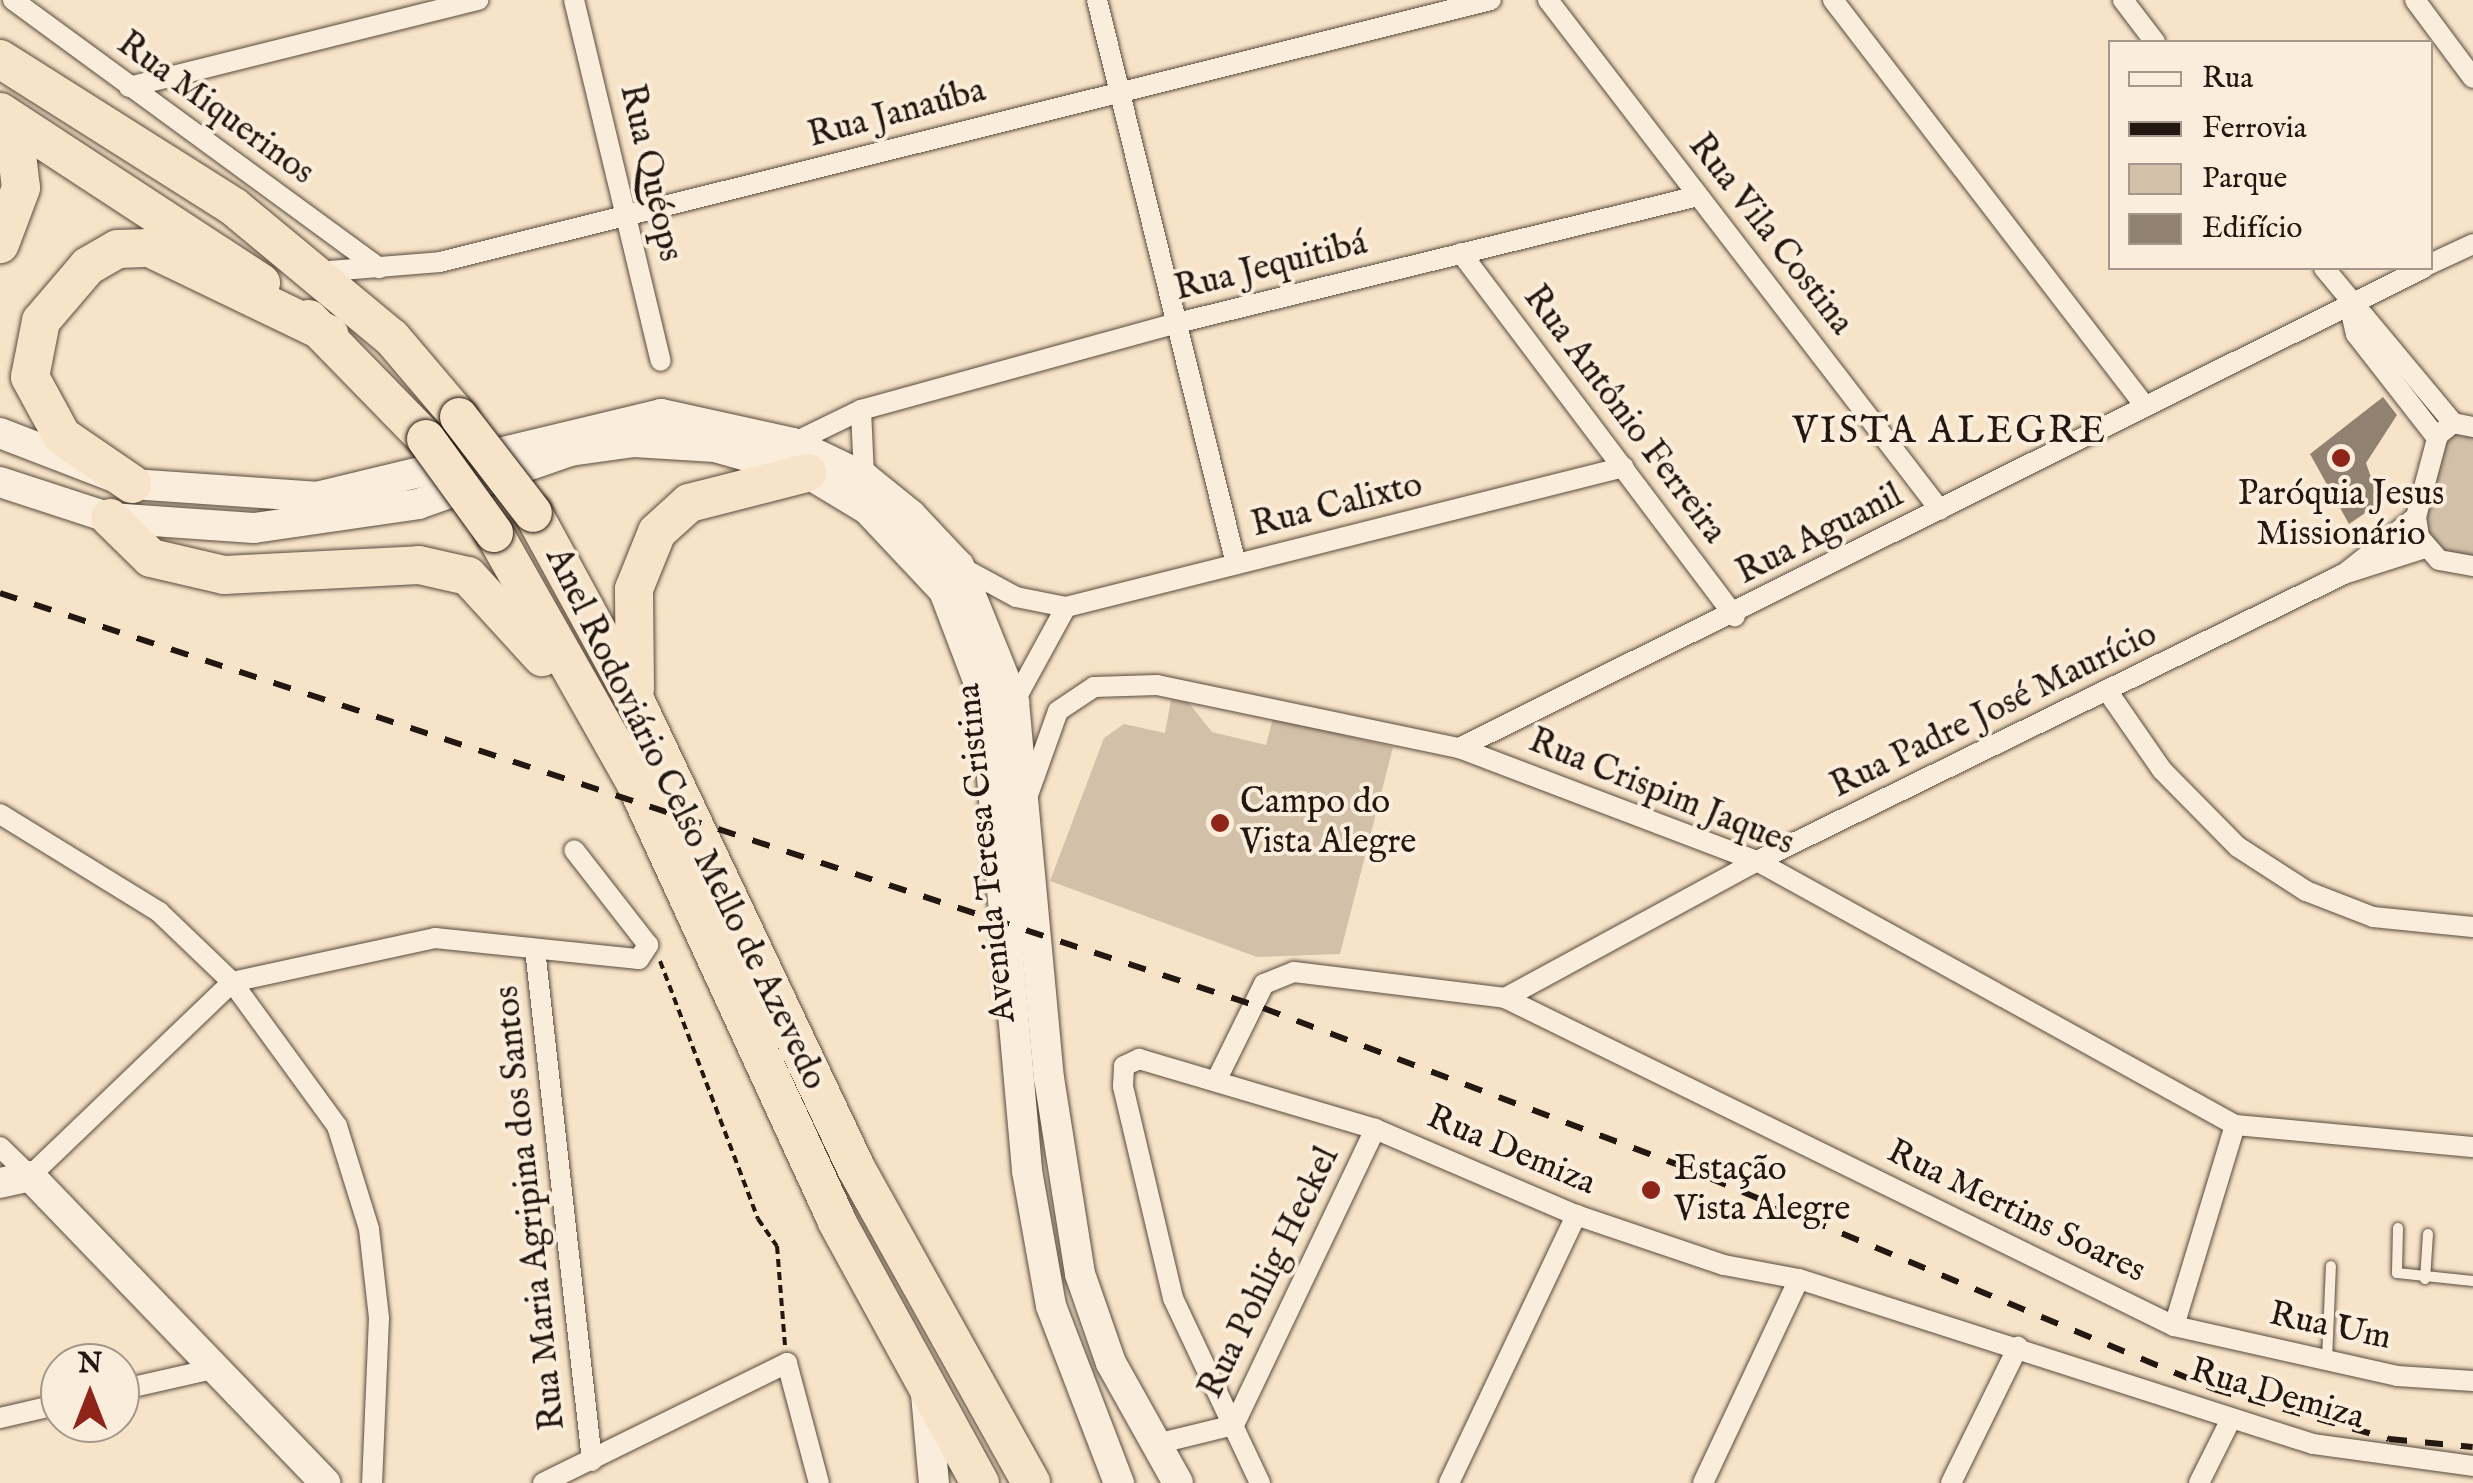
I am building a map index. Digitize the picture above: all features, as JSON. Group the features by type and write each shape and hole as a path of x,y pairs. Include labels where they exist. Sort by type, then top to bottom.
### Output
{"highway":[{"name":"Anel Rodoviário Celso Mello de Azevedo","path":"0,59 234,208 317,272 392,338 533,512 636,702 856,1168 1031,1483"},
{"name":"Anel Rodoviário Celso Mello de Azevedo","path":"0,112 197,234 329,334 426,439 494,532 635,782 836,1220 980,1483"},
{"path":"0,129 16,146 21,188 0,244"},
{"path":"132,484 62,436 30,377 42,321 88,266 118,249 150,248 329,334"},
{"path":"636,702 634,589 657,532 690,504 800,458"},
{"path":"110,518 152,558 224,575 419,565 468,576 503,605 635,782"}],"main road":[{"name":"Avenida Teresa Cristina","path":"0,433 132,484 316,496 661,414 864,477 959,566 1014,702 1049,1078 1080,1274 1152,1445 1178,1483"},
{"name":"Avenida Teresa Cristina","path":"0,482 110,518 176,528 335,521 418,504 570,451 634,442 800,458 867,510 944,591 969,646 985,699 1027,1171 1051,1306 1119,1483"},
{"path":"0,1184 30,1176 326,1483"},
{"path":"925,1386 934,1483"}],"street":[{"name":"Rua Miquerinos","path":"13,0 379,268"},
{"path":"129,87 478,0"},
{"name":"Rua Quéops","path":"574,0 660,361"},
{"path":"1097,0 1236,564"},
{"name":"Rua Janaúba","path":"317,272 379,268 627,213 1491,0"},
{"name":"Rua Vila Costina","path":"1548,0 1940,510"},
{"path":"1833,0 2144,406"},
{"path":"2123,0 2153,40"},
{"path":"2415,0 2473,78"},
{"name":"Rua Jequitibá","path":"800,458 861,410 1177,323 1698,196"},
{"name":"Rua Aguanil","path":"2433,263 2473,244"},
{"name":"Rua Antônio Ferreira","path":"1461,254 1734,616"},
{"path":"2325,270 2350,304 2463,425 2437,438 2416,516 2425,548 2470,569"},
{"name":"Rua Aguanil","path":"1459,748 1734,616 2419,270"},
{"path":"2350,304 2356,334 2437,438"},
{"path":"861,410 864,477"},
{"name":"Rua Calixto","path":"959,566 1016,597 1066,607 1624,467"},
{"name":"Rua Padre José Maurício","path":"2344,574 2416,516"},
{"name":"Rua Padre José Maurício","path":"1505,998 1757,861 2344,574 2425,548"},
{"path":"1014,702 1066,607"},
{"name":"Rua Crispim Jaques","path":"1024,806 1058,710 1094,688 1157,686 1459,748 1757,861 2235,1124 2473,1147"},
{"path":"2108,692 2162,770 2265,864 2373,917 2473,927"},
{"path":"0,814 159,912 232,982 337,1126 369,1229 379,1318 372,1483"},
{"path":"0,1148 30,1176 232,982 435,938 617,961 639,959 648,945 574,850"},
{"name":"Rua Maria Agripina dos Santos","path":"534,948 592,1460"},
{"path":"1218,1077 1264,984 1294,972 1505,998"},
{"name":"Rua Mertins Soares","path":"1505,998 2174,1326"},
{"name":"Rua Demiza","path":"1260,1483 1173,1298 1123,1086 1124,1066 1139,1059 1218,1077 1376,1129 1576,1216 1799,1279 2231,1419 2398,1461 2473,1466"},
{"path":"2174,1326 2235,1124"},
{"name":"Rua Pohlig Heckel","path":"1152,1445 1234,1425 1376,1129"},
{"path":"1449,1483 1576,1216"},
{"path":"1703,1483 1799,1279"},
{"name":"Rua Um","path":"2174,1326 2327,1360 2473,1381"},
{"path":"1950,1483 2018,1347"},
{"path":"543,1483 787,1363 819,1483"},
{"path":"140,1385 213,1369"},
{"path":"0,1418 40,1409"},
{"path":"2200,1483 2231,1419"}],"lane":[{"path":"2398,1228 2397,1273 2425,1280 2473,1281"},
{"path":"2425,1280 2428,1234"},
{"path":"2327,1360 2331,1266"}],"path":[{"path":"648,945 674,981 758,1219 777,1246 787,1363"}],"green space":[{"path":"2450,432 2473,434 2473,560 2442,555 2423,526"},
{"name":"Campo do Vista Alegre","path":"1171,700 1189,703 1212,732 1266,745 1273,718 1393,747 1340,954 1257,957 1050,881 1104,738 1124,724 1165,733"}],"building":[{"name":"Paróquia Jesus Missionário","path":"2383,397 2397,415 2366,463 2380,503 2349,524 2310,454"}],"railway":[{"path":"0,593 1263,1008 1676,1164 2214,1389 2389,1439 2473,1447"}],"place":[{"name":"Paróquia Jesus Missionário","path":"2341,458"},
{"name":"Campo do Vista Alegre","path":"1220,823"},
{"name":"Estação Vista Alegre","path":"1651,1190"}],"district":[{"name":"VISTA ALEGRE","path":"1950,433"}]}
